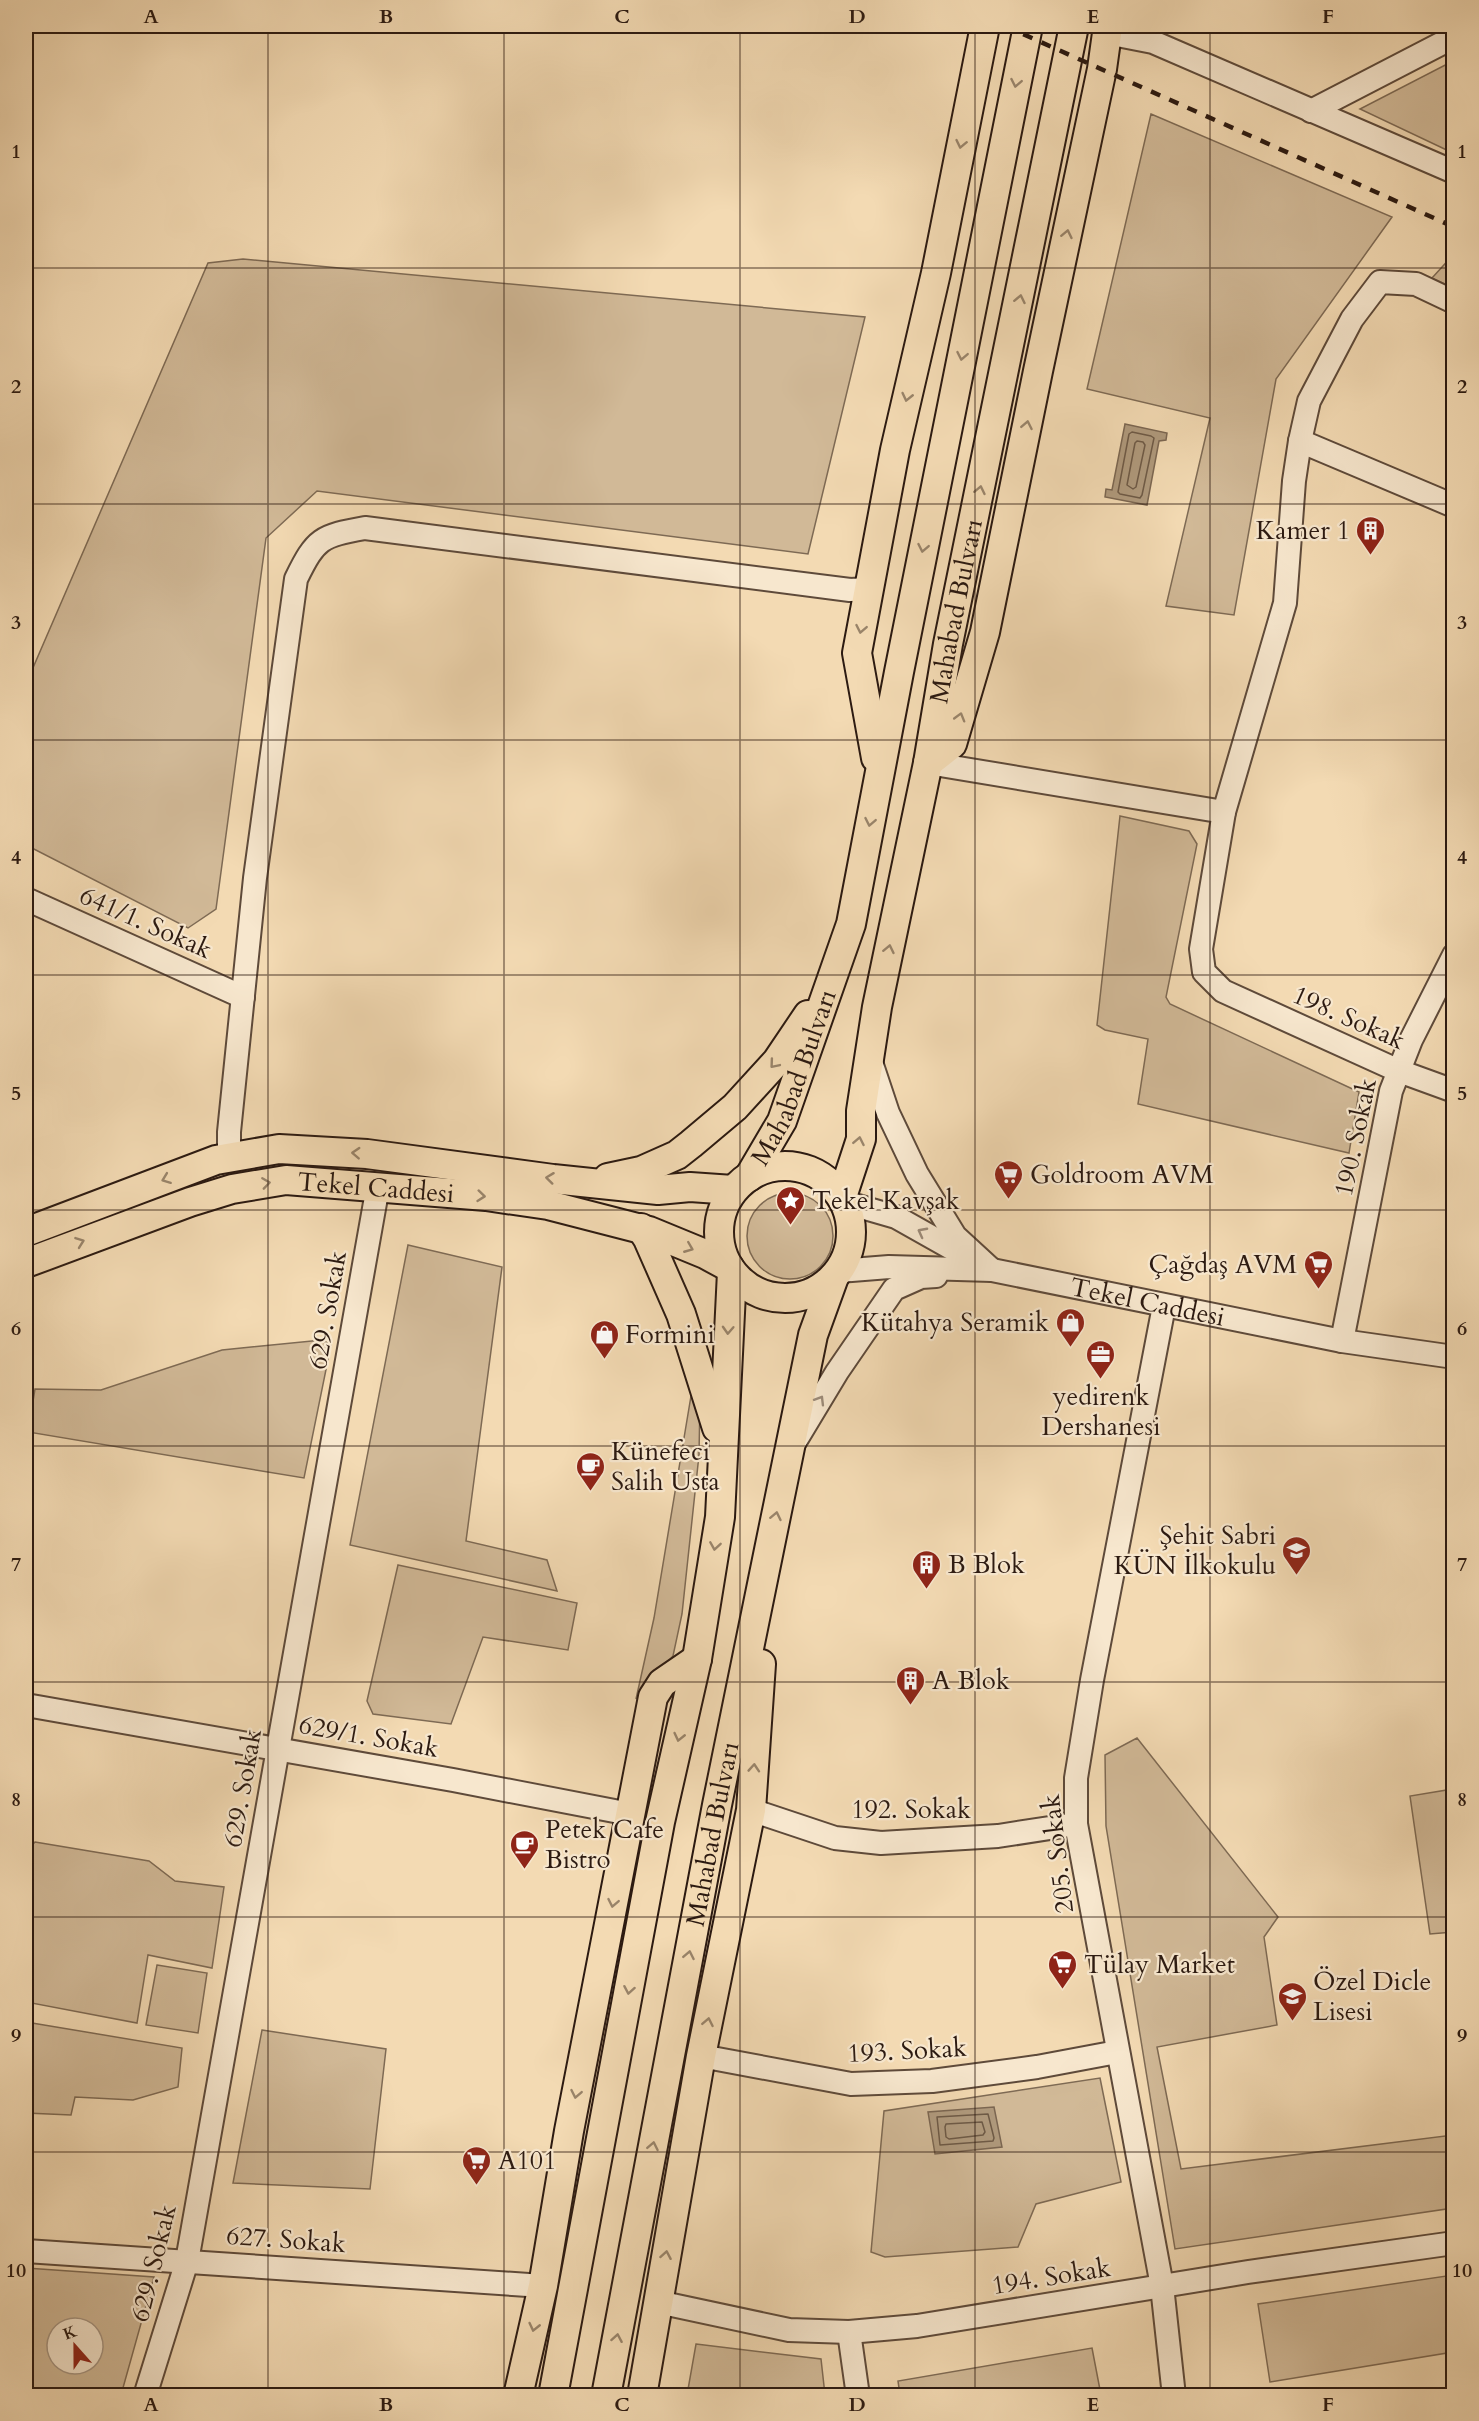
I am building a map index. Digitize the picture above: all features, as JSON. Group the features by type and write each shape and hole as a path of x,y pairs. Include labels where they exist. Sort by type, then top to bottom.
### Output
{"main road":[{"path":"879,776 857,653 895,450 936,273 985,26"},
{"name":"Mahabad Bulvarı","path":"741,1184 782,1121 851,924 1028,26"},
{"name":"Mahabad Bulvarı","path":"843,1199 861,1139 861,1111 877,1006 928,763 948,644 1074,26"},
{"path":"928,763 952,744 986,632 1035,382 1102,69 1108,29"},
{"path":"588,1183 641,1171 676,1155 691,1144 735,1107 777,1061 831,981"},
{"path":"26,1232 216,1160 279,1149 367,1154 658,1190 741,1184"},
{"path":"789,1166 810,1170 828,1181 843,1199 852,1227 851,1242 847,1257 827,1284 812,1293 794,1298 777,1298 752,1289 730,1270 723,1257 719,1239 719,1222 724,1205 741,1184 768,1168 789,1166"},
{"name":"Tekel Caddesi","path":"26,1263 190,1202 232,1189 286,1180 486,1196 548,1205 641,1228 705,1254 730,1270"},
{"path":"641,1228 681,1314 723,1448"},
{"name":"Mahabad Bulvarı","path":"553,2396 660,1822 697,1659 720,1517 730,1270"},
{"name":"Mahabad Bulvarı","path":"606,2396 715,1817 768,1550 813,1335 836,1274"},
{"path":"642,2396 701,2056 751,1810 768,1550"},
{"path":"518,2396 543,2286 569,2131 653,1696 662,1683 697,1659"}],"street":[{"path":"1108,29 1153,42 1454,172"},
{"path":"1311,111 1454,37"},
{"path":"928,763 1224,812 1285,603 1294,481 1309,401 1352,319 1380,282 1416,284 1454,302"},
{"path":"1300,441 1454,506"},
{"path":"229,1158 229,1132 255,878 296,579 310,549 333,534 365,528 850,590 869,589"},
{"name":"198. Sokak","path":"1224,812 1201,949 1204,972 1223,991 1399,1071 1454,1091"},
{"name":"641/1. Sokak","path":"26,899 243,997"},
{"name":"190. Sokak","path":"1342,1341 1391,1091 1411,1040 1454,955"},
{"path":"870,1056 888,1113 917,1174 955,1236 992,1270"},
{"name":"629. Sokak","path":"145,2396 188,2261 378,1186"},
{"path":"843,1199 896,1217 992,1270"},
{"name":"Tekel Caddesi","path":"836,1274 889,1267 992,1270 1342,1341 1454,1357"},
{"path":"789,1450 837,1372 894,1289 921,1277 992,1270"},
{"name":"205. Sokak","path":"1164,1306 1092,1680 1076,1778 1076,1824 1162,2286 1174,2396"},
{"name":"629/1. Sokak","path":"26,1705 630,1814"},
{"name":"192. Sokak","path":"751,1810 835,1838 881,1843 998,1836 1076,1824"},
{"name":"193. Sokak","path":"701,2056 851,2085 932,2081 1037,2067 1117,2052"},
{"name":"194. Sokak","path":"658,2302 789,2330 849,2332 917,2326 1454,2242"},
{"name":"627. Sokak","path":"26,2251 543,2286"},
{"path":"849,2332 858,2396"}],"shaded area":[{"path":"1453,61 1453,153 1360,109"},
{"path":"1151,114 1392,217 1276,379 1234,615 1166,606 1210,418 1087,389"},
{"path":"1453,255 1453,288 1432,278"},
{"path":"243,259 865,317 808,554 317,491 266,538 216,909 188,928 26,845 26,684 208,263"},
{"path":"1120,816 1189,831 1197,844 1166,997 1170,1004 1359,1092 1349,1153 1138,1104 1148,1039 1105,1030 1097,1025"},
{"path":"782,1193 798,1193 821,1205 830,1219 833,1236 830,1253 821,1267 798,1279 782,1279 766,1272 754,1260 747,1244 747,1228 754,1212 766,1200"},
{"path":"408,1245 502,1267 466,1541 547,1560 557,1591 350,1545"},
{"path":"322,1340 331,1345 304,1478 28,1432 35,1389 101,1390 222,1350"},
{"path":"694,1378 700,1400 699,1455 682,1614 673,1656 636,1699 654,1618"},
{"path":"398,1565 577,1603 568,1650 483,1637 451,1724 373,1714 367,1701"},
{"path":"1137,1738 1278,1917 1264,1937 1277,2025 1157,2047 1181,2169 1453,2135 1453,2208 1175,2249 1106,1826 1105,1755"},
{"path":"1453,1789 1453,1932 1430,1934 1410,1796"},
{"path":"35,1842 149,1861 175,1881 224,1887 212,1968 148,1955 137,2023 26,2002 26,1851"},
{"path":"157,1965 207,1973 198,2033 146,2025"},
{"path":"26,2022 182,2048 178,2087 133,2100 75,2097 71,2115 26,2113"},
{"path":"262,2030 386,2049 370,2189 233,2183"},
{"path":"1100,2078 1121,2182 1036,2204 1018,2247 885,2257 871,2252 884,2111"},
{"path":"26,2268 154,2277 121,2395 26,2395"},
{"path":"1453,2275 1453,2352 1270,2382 1258,2304"},
{"path":"696,2344 821,2359 825,2395 687,2395"},
{"path":"1092,2348 1101,2395 900,2395 898,2381"}],"water":[{"path":"1125,424 1167,433 1166,440 1159,441 1147,505 1105,497 1106,489 1112,490"},
{"path":"994,2107 1002,2147 935,2154 928,2112"}],"railway":[{"path":"1005,26 1454,227"}],"place":[{"name":"Kamer 1","path":"1371,556"},
{"name":"Goldroom AVM","path":"1009,1200"},
{"name":"Tekel Kavşak","path":"791,1226"},
{"name":"Çağdaş AVM","path":"1318,1290"},
{"name":"Kütahya Seramik","path":"1070,1348"},
{"name":"Formini","path":"604,1360"},
{"name":"yedirenk Dershanesi","path":"1101,1380"},
{"name":"Künefeci Salih Usta","path":"590,1492"},
{"name":"Şehit Sabri KÜN İlkokulu","path":"1297,1576"},
{"name":"B Blok","path":"927,1590"},
{"name":"A Blok","path":"911,1706"},
{"name":"Petek Cafe Bistro","path":"524,1870"},
{"name":"Tülay Market","path":"1063,1990"},
{"name":"Özel Dicle Lisesi","path":"1292,2022"},
{"name":"A101","path":"477,2186"}]}
